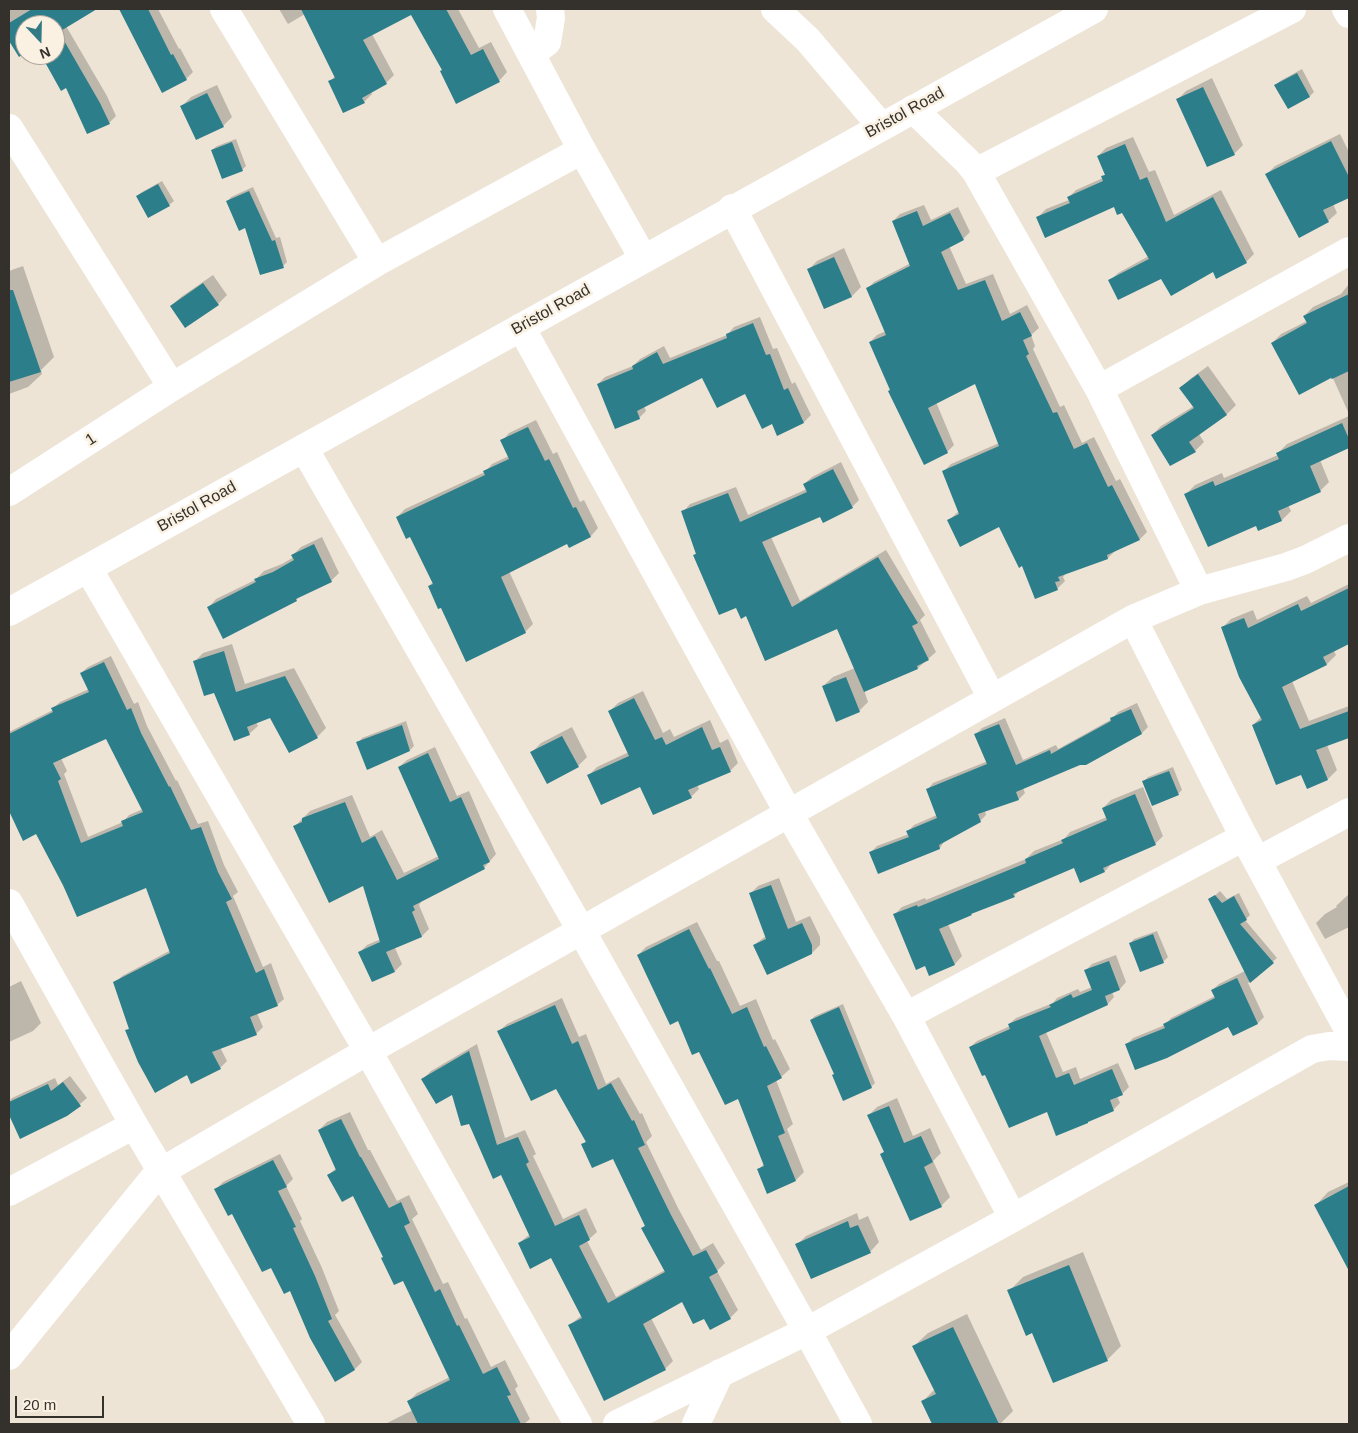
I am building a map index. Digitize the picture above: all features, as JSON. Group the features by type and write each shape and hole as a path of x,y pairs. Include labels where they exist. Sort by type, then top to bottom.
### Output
{"street":[{"path":"224,9 376,262"},
{"path":"507,9 582,150 643,258"},
{"path":"531,54 547,42 551,18 550,9"},
{"path":"775,9 808,40 881,126"},
{"name":"Bristol Road","path":"9,612 732,208 1094,9"},
{"path":"976,172 1292,9"},
{"path":"1346,9 1349,14"},
{"path":"913,109 976,172 1099,389 1199,591"},
{"path":"13,144 172,387"},
{"name":"1","path":"9,492 172,387 376,262 582,150"},
{"path":"732,208 992,698"},
{"path":"1099,389 1349,251"},
{"path":"521,327 788,812 906,1016 1013,1218"},
{"path":"304,448 581,930 858,1424"},
{"path":"9,1356 162,1171 368,1051 788,812 1133,619 1199,591 1305,560 1349,538"},
{"path":"88,568 368,1051 578,1424"},
{"path":"1133,619 1244,837 1349,1031"},
{"path":"1257,861 1349,812"},
{"path":"906,1016 1244,837"},
{"path":"13,920 311,1424"},
{"path":"617,1424 807,1331 1013,1218 1312,1049 1329,1046 1349,1047"},
{"path":"9,1192 134,1125"},
{"path":"696,1424 720,1373"}],"building":[{"path":"32,9 97,9 65,28 65,15 22,15"},
{"path":"119,9 148,9 171,55 173,54 187,80 162,93"},
{"path":"301,9 446,9 471,55 483,49 500,82 456,104 440,71 442,70 411,15 363,40 387,84 362,98 365,103 343,113 328,81 335,78"},
{"path":"15,19 15,51 9,41 9,23"},
{"path":"65,42 110,124 87,134 66,88 61,91 47,65 65,65"},
{"path":"1297,73 1310,97 1288,109 1274,85"},
{"path":"1203,87 1235,155 1207,167 1176,99"},
{"path":"207,93 224,127 196,140 180,106"},
{"path":"1331,141 1349,177 1349,198 1323,210 1329,222 1299,238 1265,174"},
{"path":"232,142 243,171 222,179 211,150"},
{"path":"1125,144 1140,180 1147,177 1166,222 1213,197 1247,263 1216,279 1213,272 1171,296 1161,279 1118,300 1108,280 1149,259 1122,213 1117,215 1114,207 1045,238 1036,217 1070,203 1067,197 1103,181 1101,176 1105,175 1097,156"},
{"path":"158,184 170,206 148,218 136,196"},
{"path":"249,191 272,241 275,240 284,268 260,275 245,228 239,231 226,201"},
{"path":"917,211 923,226 950,213 964,240 941,252 958,290 985,280 1002,321 1020,312 1032,336 1023,340 1029,354 1026,356 1053,413 1057,412 1074,449 1087,443 1108,487 1112,485 1140,540 1107,555 1108,559 1058,577 1060,581 1055,582 1058,590 1035,599 1022,566 1019,568 999,527 960,547 947,520 959,514 942,471 999,446 975,384 928,408 948,453 924,465 888,391 890,390 869,342 886,335 866,288 910,266 892,221"},
{"path":"834,257 852,297 824,309 807,269"},
{"path":"203,283 219,305 185,328 170,306"},
{"path":"9,290 13,290 41,372 9,382"},
{"path":"1349,294 1349,371 1299,395 1271,343 1307,323 1303,316"},
{"path":"753,323 766,355 770,354 784,390 788,388 804,423 777,436 772,424 762,429 745,394 717,408 702,378 637,411 640,419 615,429 597,384 633,369 632,366 657,352 663,364 727,338 726,334"},
{"path":"1198,374 1227,415 1189,442 1196,452 1170,466 1151,435 1194,408 1179,388"},
{"path":"1342,423 1349,439 1349,448 1310,466 1321,492 1278,511 1282,521 1258,531 1256,526 1208,547 1184,494 1213,481 1215,486 1279,459 1276,453"},
{"path":"528,427 545,461 549,459 573,508 576,507 591,537 569,548 567,544 501,577 526,633 466,662 441,608 438,609 428,586 433,584 410,537 406,539 396,517 485,475 483,471 509,459 500,440"},
{"path":"833,469 853,508 823,523 820,517 762,542 792,607 878,557 918,623 912,626 929,660 917,666 918,669 864,692 837,629 765,661 746,616 741,619 736,608 719,615 693,555 696,554 681,511 728,493 740,522 807,492 803,484"},
{"path":"314,544 332,582 296,599 297,601 223,639 207,607 256,582 254,579 273,572 294,560 291,555"},
{"path":"1349,588 1349,644 1323,657 1327,665 1282,687 1300,729 1349,711 1349,738 1316,750 1328,780 1307,789 1301,775 1276,785 1252,725 1262,720 1239,677 1221,627 1244,618 1248,628 1298,604 1301,611"},
{"path":"224,651 236,692 285,676 318,738 289,753 270,718 247,727 250,735 234,741 214,693 204,696 193,661"},
{"path":"104,662 127,710 131,708 141,733 191,830 201,827 218,872 232,899 226,902 256,973 264,969 278,1006 250,1017 257,1035 212,1052 221,1069 191,1084 187,1075 155,1093 138,1062 125,1030 129,1029 113,982 170,953 146,888 77,917 63,885 36,834 23,841 9,811 9,734 53,712 51,708 89,692 80,673","holes":["106,739 143,812 121,821 123,826 81,843 58,781 61,779 53,763"]},
{"path":"846,677 860,712 836,722 822,686"},
{"path":"634,698 655,740 662,737 666,745 702,727 712,750 720,747 731,772 688,790 692,798 653,815 640,787 601,805 587,775 629,756 608,711"},
{"path":"1131,709 1142,734 1086,765 1080,765 1016,792 1019,800 978,814 981,822 939,845 940,849 878,874 869,852 909,837 906,831 937,818 926,789 987,764 974,734 999,724 1016,765 1050,750 1051,754 1111,721 1110,718"},
{"path":"402,725 410,751 367,770 356,742"},
{"path":"562,736 579,767 547,784 530,752"},
{"path":"428,753 450,802 461,797 490,862 483,865 485,869 413,906 415,910 412,912 422,937 386,952 395,972 372,982 358,952 380,942 363,886 329,903 293,826 302,822 302,818 345,802 362,843 375,836 397,880 439,859 398,767"},
{"path":"1169,771 1179,795 1152,806 1142,781"},
{"path":"1135,794 1156,845 1103,868 1105,872 1080,883 1074,868 1013,894 1015,897 939,929 955,965 929,976 925,966 916,970 893,914 917,905 918,907 1026,863 1025,859 1063,843 1061,840 1107,820 1102,808"},
{"path":"771,885 788,929 802,923 812,945 812,954 767,975 753,945 766,939 749,893"},
{"path":"1215,895 1222,903 1234,896 1247,920 1240,924 1274,963 1250,983 1208,899"},
{"path":"689,929 732,1014 747,1007 764,1047 766,1046 782,1078 767,1086 785,1133 778,1136 796,1181 767,1194 757,1169 764,1166 738,1099 725,1105 699,1052 692,1055 678,1021 670,1025 637,955"},
{"path":"1153,934 1164,963 1140,972 1129,943"},
{"path":"1109,961 1120,990 1105,996 1108,1005 1039,1036 1056,1078 1069,1073 1074,1085 1112,1069 1123,1095 1110,1100 1114,1111 1056,1136 1047,1112 1009,1128 985,1075 982,1076 969,1047 1010,1029 1008,1024 1051,1007 1049,1005 1071,994 1073,998 1092,990 1084,970"},
{"path":"1237,978 1258,1024 1233,1036 1228,1027 1167,1058 1135,1070 1125,1044 1165,1028 1163,1024 1215,998 1211,990"},
{"path":"555,1005 572,1044 578,1041 598,1090 611,1083 632,1121 634,1120 645,1145 638,1148 693,1256 706,1250 718,1272 709,1277 731,1319 710,1330 704,1319 693,1324 682,1302 643,1324 666,1370 604,1401 568,1325 582,1318 551,1258 530,1269 518,1243 530,1237 501,1175 493,1179 469,1124 461,1126 452,1095 436,1104 421,1079 469,1051 497,1145 518,1137 529,1162 526,1164 555,1226 579,1215 590,1240 579,1246 608,1303 665,1272 641,1228 645,1226 613,1159 592,1168 581,1144 586,1142 556,1089 531,1101 497,1031"},
{"path":"839,1007 872,1088 843,1101 832,1075 834,1074 810,1020"},
{"path":"63,1082 81,1106 67,1116 20,1139 9,1115 9,1102 48,1084 51,1091"},
{"path":"889,1106 904,1143 921,1136 933,1162 924,1167 942,1207 910,1221 880,1154 884,1152 867,1115"},
{"path":"341,1119 389,1208 401,1202 410,1223 404,1226 435,1292 440,1289 457,1326 459,1325 483,1374 497,1367 511,1395 507,1396 521,1424 418,1424 407,1401 450,1380 403,1281 394,1285 381,1258 383,1257 353,1196 342,1202 327,1175 336,1170 318,1130"},
{"path":"273,1160 287,1187 278,1191 296,1227 293,1228 332,1319 328,1321 355,1370 335,1382 310,1338 290,1291 284,1294 271,1268 262,1272 232,1214 228,1216 214,1189"},
{"path":"1349,1186 1349,1271 1314,1205"},
{"path":"848,1221 850,1228 858,1225 871,1253 811,1279 795,1244"},
{"path":"1069,1265 1108,1361 1053,1383 1032,1333 1026,1336 1007,1290"},
{"path":"953,1327 999,1424 932,1424 921,1401 936,1394 912,1346"}]}
